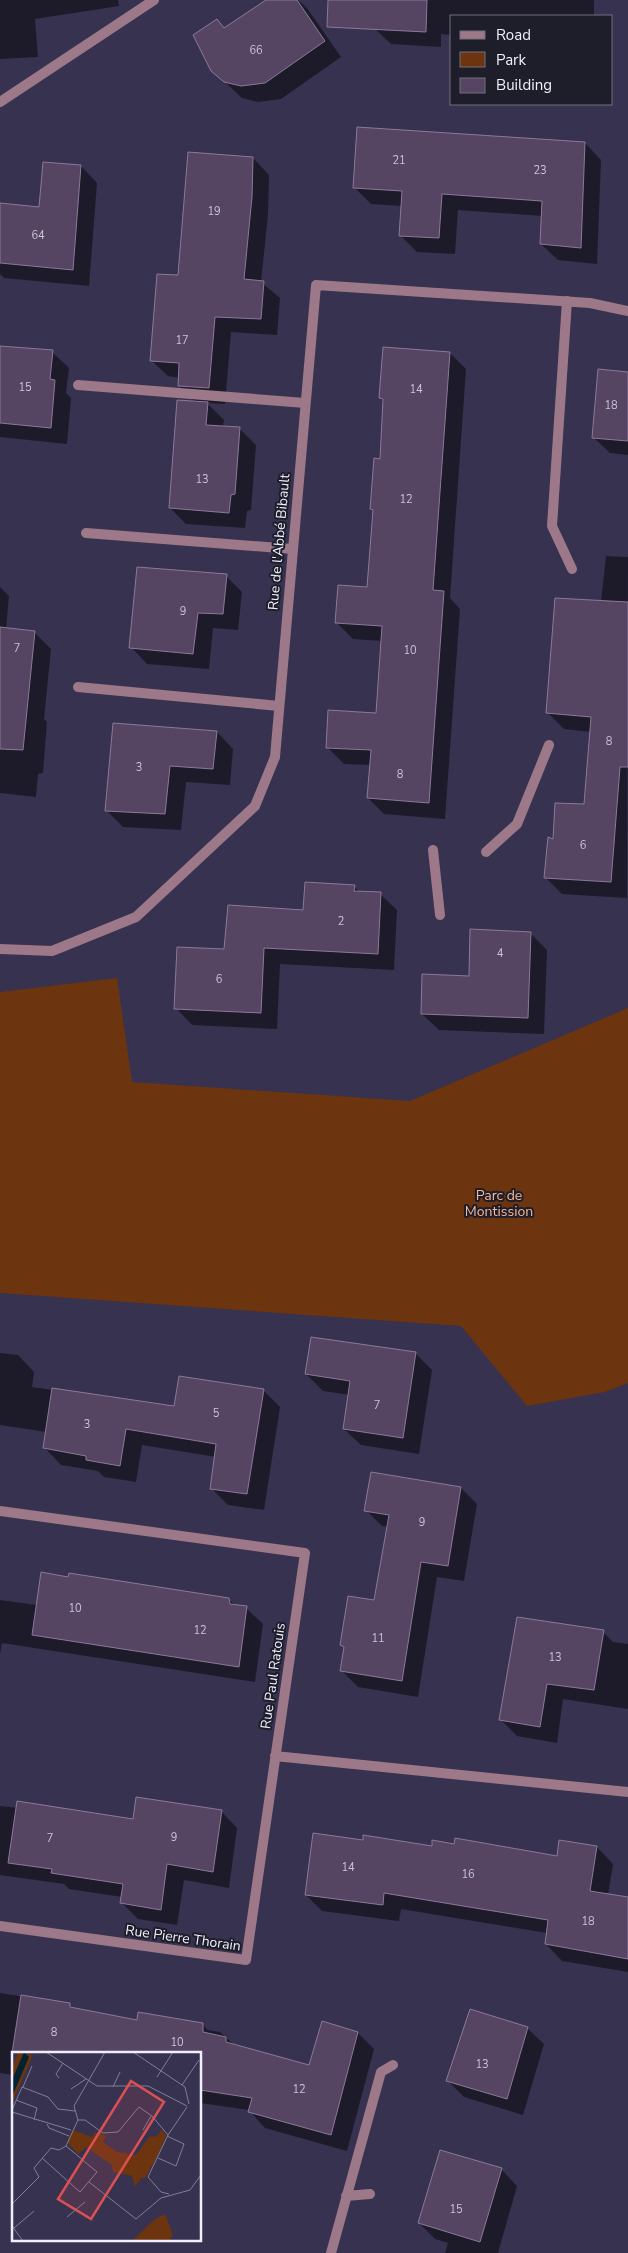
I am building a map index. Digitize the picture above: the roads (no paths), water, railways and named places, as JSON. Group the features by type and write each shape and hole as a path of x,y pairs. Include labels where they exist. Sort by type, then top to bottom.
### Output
{"street":[{"path":"0,102 154,0"},
{"name":"Rue de l'Abbé Bibault","path":"0,949 52,951 136,917 254,806 274,757 316,285 590,302 628,311"},
{"path":"567,301 552,526 572,569"},
{"path":"78,385 305,403"},
{"path":"86,533 292,549"},
{"path":"78,687 279,706"},
{"path":"486,852 517,824 549,745"},
{"path":"433,850 440,915"},
{"name":"Rue Paul Ratouis","path":"0,1511 305,1553 275,1756"},
{"path":"275,1756 628,1792"},
{"name":"Rue Pierre Thorain","path":"0,1926 246,1960 275,1756"},
{"path":"330,2253 381,2072 393,2065"},
{"path":"346,2196 370,2194"}],"park label":[{"name":"Parc de Montission","path":"499,1204"}]}
